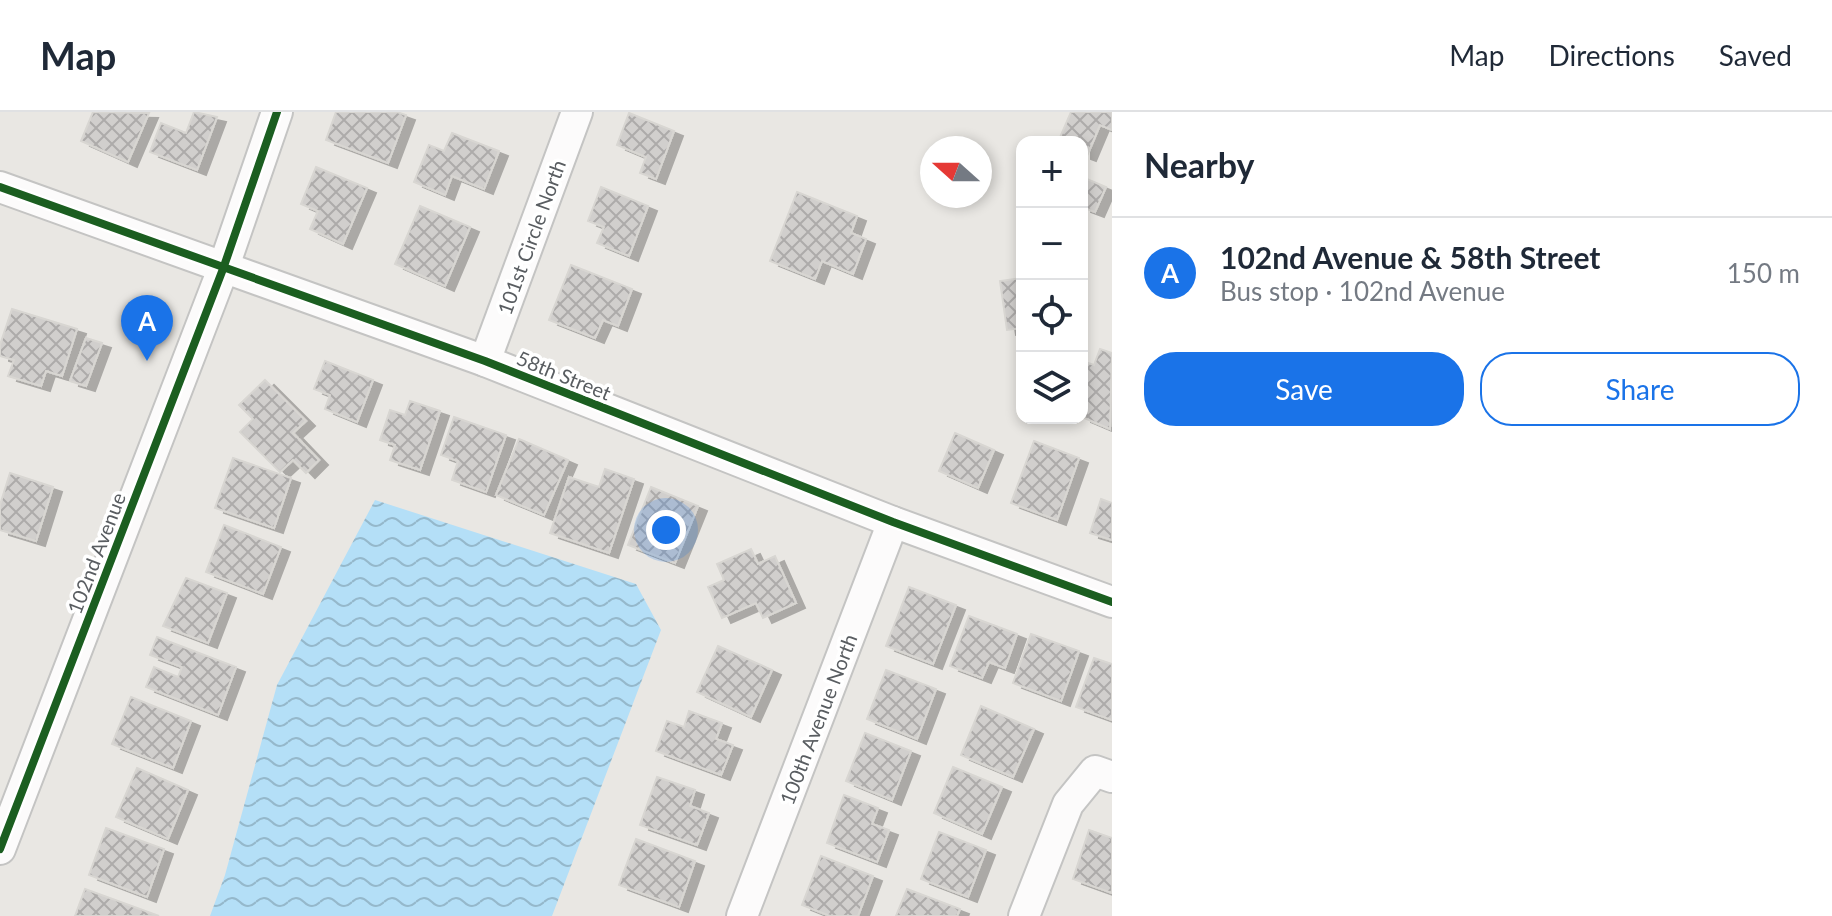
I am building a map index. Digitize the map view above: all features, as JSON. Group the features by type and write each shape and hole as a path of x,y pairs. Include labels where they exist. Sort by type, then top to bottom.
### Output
{"street":[{"name":"102nd Avenue","path":"0,849 223,269 277,112"},
{"name":"101st Circle North","path":"485,361 577,112"},
{"name":"58th Street","path":"0,187 485,361 893,522 1112,602"},
{"name":"100th Avenue North","path":"742,916 893,522"},
{"path":"1024,916 1068,804 1095,771 1112,777"}],"water":[{"path":"375,500 636,584 661,630 552,916 210,916 225,875 277,685"}],"building":[{"path":"93,112 149,113 128,162 81,141"},
{"path":"194,112 217,117 197,170 150,152 161,123 186,133"},
{"path":"336,112 397,112 406,115 388,163 326,140"},
{"path":"1071,112 1112,112 1112,130 1100,125 1088,154 1088,136 1061,136"},
{"path":"629,113 674,131 656,179 640,173 646,157 617,145"},
{"path":"452,133 499,151 484,189 452,176 445,195 414,182 429,145 444,151"},
{"path":"316,167 367,188 343,244 310,229 318,211 301,204"},
{"path":"1088,180 1106,187 1095,212 1088,209"},
{"path":"601,187 648,206 629,256 597,243 604,227 588,221"},
{"path":"797,192 857,216 851,233 866,239 853,274 822,261 815,279 770,261"},
{"path":"420,206 470,227 445,286 395,264"},
{"path":"571,265 632,289 618,326 603,320 595,338 549,320"},
{"path":"1016,279 1016,329 1007,330 1000,281"},
{"path":"12,309 77,329 62,376 46,371 41,386 8,376 14,360 0,356 0,345"},
{"path":"86,338 102,343 86,386 70,381"},
{"path":"1100,349 1112,353 1110,429 1088,420 1088,363 1094,365"},
{"path":"325,361 373,380 357,422 325,409 330,395 314,389"},
{"path":"265,380 306,421 293,433 319,460 306,473 293,460 280,472 240,432 253,419 239,405"},
{"path":"410,401 440,411 420,470 390,460 395,445 380,440 390,410 405,415"},
{"path":"454,417 506,435 486,492 452,480 458,461 441,455"},
{"path":"955,433 994,450 978,488 939,471"},
{"path":"519,439 568,460 544,515 496,495"},
{"path":"1034,441 1079,458 1057,520 1011,503"},
{"path":"233,458 291,478 274,528 215,508"},
{"path":"605,469 634,479 609,553 550,533 569,477 599,487"},
{"path":"10,473 53,487 36,541 0,530 0,505"},
{"path":"651,487 698,506 675,563 628,545"},
{"path":"1101,499 1112,503 1112,540 1090,533"},
{"path":"224,525 281,547 263,594 206,572"},
{"path":"751,549 758,564 775,556 796,603 763,618 756,603 722,618 708,587 724,580 717,564"},
{"path":"186,578 227,593 208,643 163,626"},
{"path":"909,587 956,605 933,664 886,646"},
{"path":"969,616 1017,634 1005,668 989,662 982,678 950,666"},
{"path":"1031,634 1079,651 1061,701 1013,683"},
{"path":"157,637 236,667 218,715 146,687 154,667 178,677 182,667 150,655"},
{"path":"718,646 772,670 751,717 697,692"},
{"path":"1094,658 1112,664 1112,720 1076,707"},
{"path":"886,670 936,689 917,739 867,719"},
{"path":"131,697 191,721 173,768 112,744"},
{"path":"981,706 1034,729 1013,777 961,755"},
{"path":"689,711 722,723 716,739 733,745 721,775 656,751 667,721 684,727"},
{"path":"865,733 911,751 892,800 846,781"},
{"path":"953,767 1002,787 982,834 934,813"},
{"path":"137,768 188,790 168,839 116,817"},
{"path":"657,777 695,790 690,806 709,813 697,845 640,825"},
{"path":"844,795 878,808 872,824 889,830 877,862 827,843"},
{"path":"106,828 164,849 147,897 89,875"},
{"path":"1089,830 1112,838 1112,893 1073,879"},
{"path":"939,832 986,850 968,897 921,879"},
{"path":"636,839 695,861 679,907 619,885"},
{"path":"821,856 873,876 858,916 830,916 802,905"},
{"path":"85,889 159,916 75,916"},
{"path":"907,889 960,909 957,916 896,916"}],"cycle path":[{"path":"0,849 223,269 277,112"},
{"path":"0,187 485,361 893,522 1112,602"}],"place":[{"name":"102nd Avenue & 58th Street","path":"147,361"}]}
